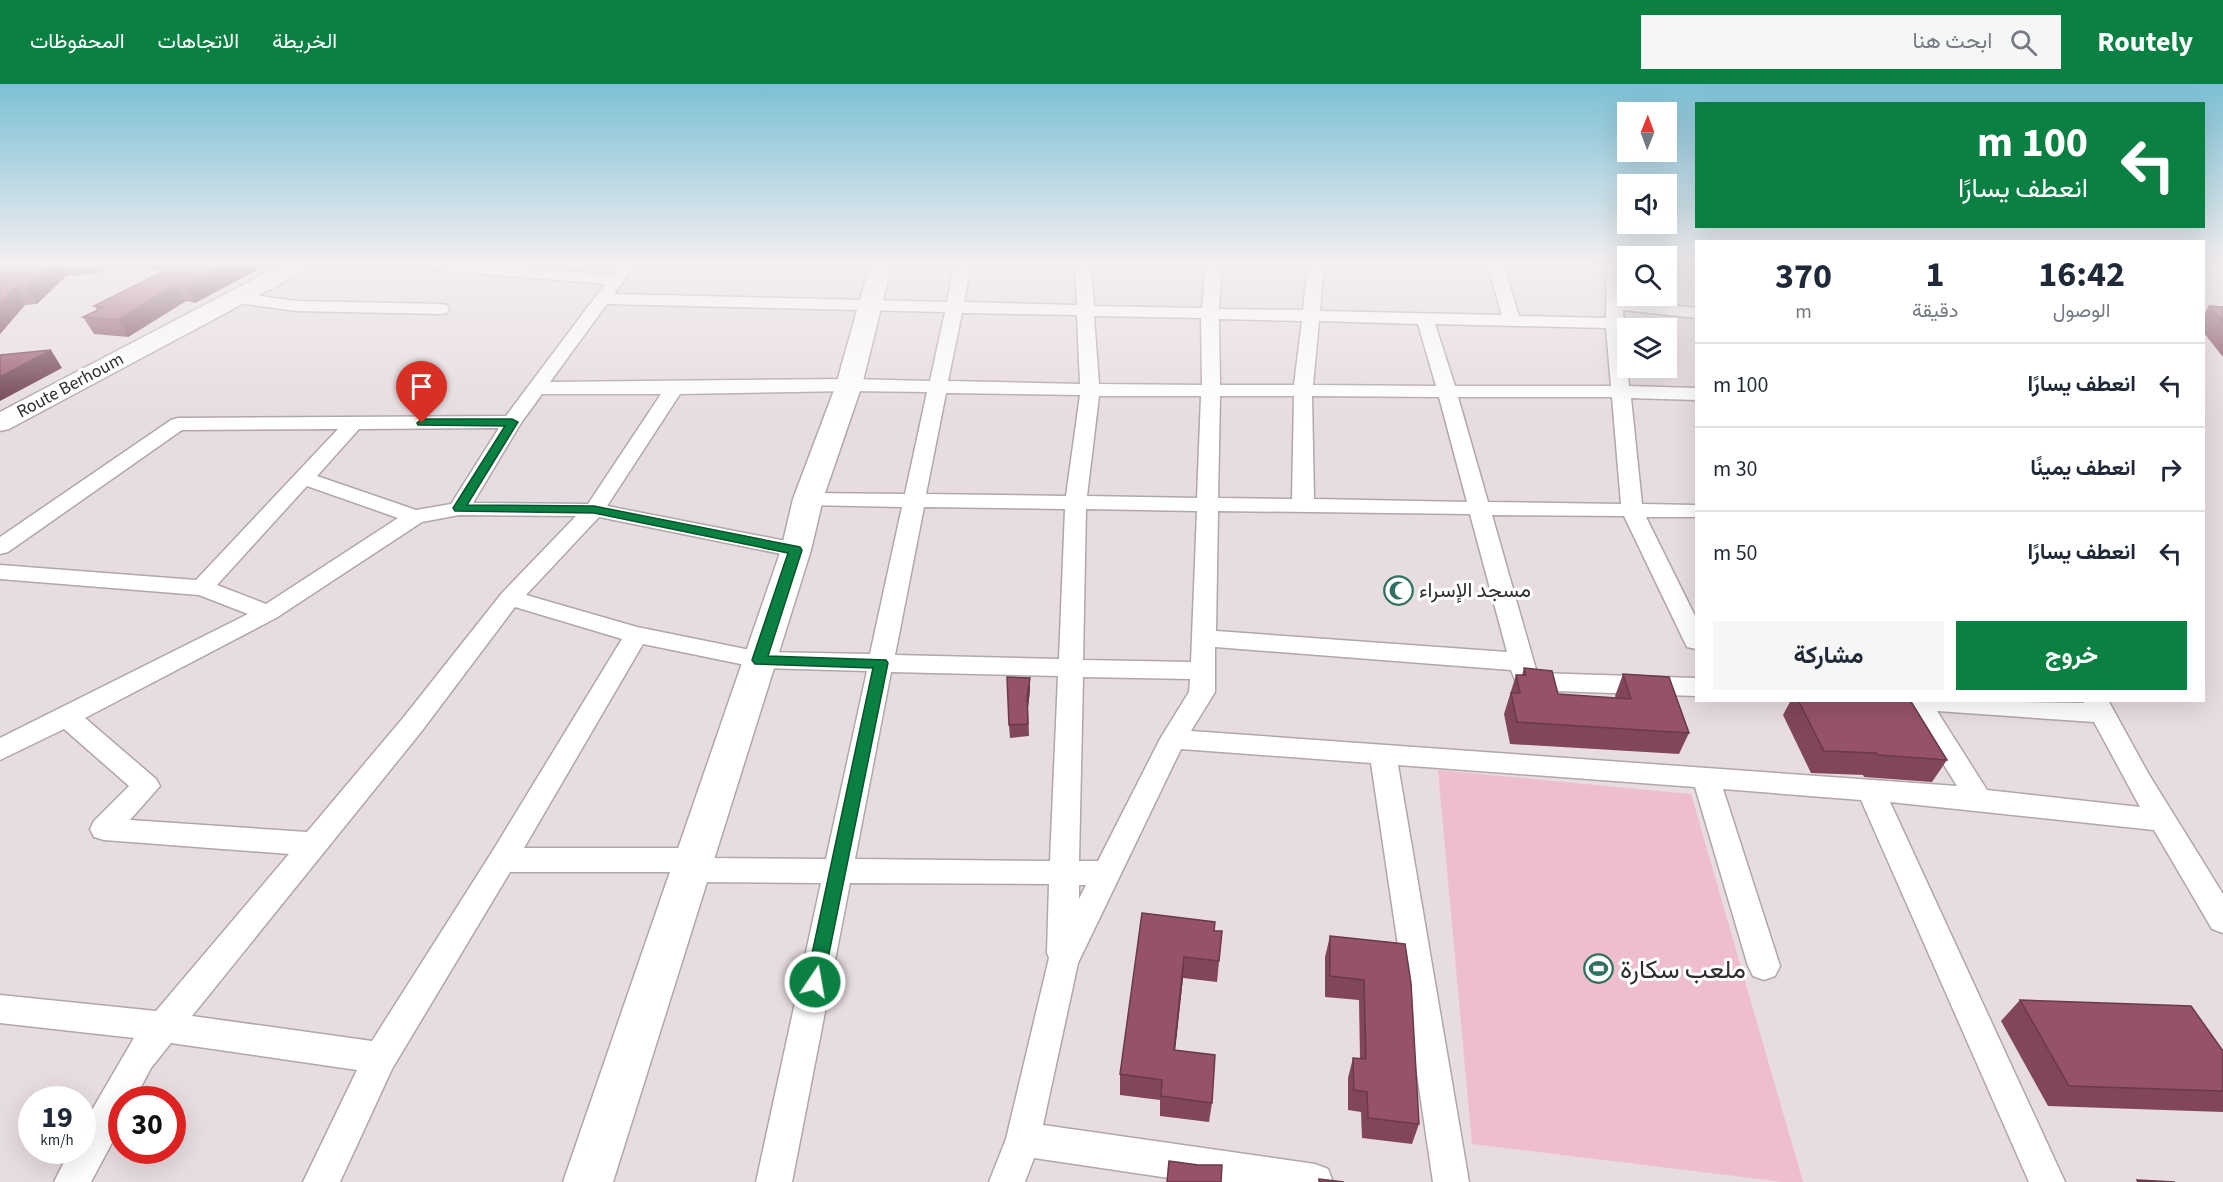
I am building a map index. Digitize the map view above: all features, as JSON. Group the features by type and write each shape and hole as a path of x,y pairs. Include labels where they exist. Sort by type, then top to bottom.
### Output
{"street":[{"name":"Route Berhoum","path":"0,423 203,315"},
{"path":"459,508 512,422 590,315"},
{"path":"588,1182 796,550 808,499 849,385 866,315"},
{"path":"774,1182 952,315"},
{"path":"1007,1182 1023,1139 1062,963 1076,503 1090,390 1084,315"},
{"path":"1062,963 1173,739 1202,692 1211,391 1210,315"},
{"path":"1303,506 1303,391 1310,315"},
{"path":"1319,315 1512,320 1581,315"},
{"path":"1511,315 1512,320"},
{"path":"1614,315 1619,392 1632,510 1695,639"},
{"path":"1425,318 1527,681 1695,687"},
{"path":"536,388 849,385 1090,390 1695,394"},
{"path":"72,1182 139,1057 412,724 510,598 594,510 674,388"},
{"path":"0,547 178,424 512,422"},
{"path":"202,588 354,423"},
{"path":"304,478 415,517"},
{"path":"808,499 1695,511"},
{"path":"0,750 268,614 415,517 459,508 594,510 796,550"},
{"path":"0,572 202,588 268,614"},
{"path":"510,598 636,635 759,660 1202,671"},
{"path":"321,1182 381,1058 636,635"},
{"path":"1203,639 1522,662"},
{"path":"1913,702 1979,800"},
{"path":"1943,702 2098,707 2162,820 2223,920"},
{"path":"67,717 146,786 104,829 314,844"},
{"path":"1173,739 1871,790 2162,820"},
{"path":"1383,754 1451,1182"},
{"path":"1706,778 1764,966"},
{"path":"1871,790 2047,1182"},
{"path":"502,860 838,871 1107,873"},
{"path":"0,1010 164,1027 381,1058"},
{"path":"1023,1139 1315,1182"}],"shaded area":[{"name":"ملعب سكارة","path":"1438,770 1691,794 1803,1182 1784,1182 1472,1144"}],"building":[{"path":"87,315 126,315 118,320 83,317"},
{"path":"51,350 0,377 0,355"},
{"path":"1524,668 1552,671 1558,694 1631,699 1623,674 1669,677 1689,733 1517,722 1511,693 1520,693 1516,675 1526,675"},
{"path":"1007,677 1030,678 1027,696 1028,724 1009,725"},
{"path":"1799,702 1911,702 1947,760 1876,753 1824,751"},
{"path":"1142,913 1215,922 1214,931 1222,931 1219,961 1184,957 1174,1050 1215,1055 1212,1103 1161,1096 1162,1080 1120,1074"},
{"path":"1330,936 1405,944 1411,983 1419,1124 1368,1118 1367,1092 1354,1090 1353,1058 1366,1059 1364,980 1330,976"},
{"path":"2020,1000 2191,1006 2223,1051 2223,1091 2069,1086"},
{"path":"1169,1161 1198,1165 1222,1165 1221,1182 1167,1182"},
{"path":"1319,1179 1344,1182 1319,1182"},
{"path":"2137,1180 2175,1182 2138,1182"}],"place":[{"name":"مسجد الإسراء","path":"1398,590"},
{"name":"ملعب سكارة","path":"1599,969"}],"route":[{"path":"422,423 512,422 459,508 594,510 796,550 759,660 881,663 815,982"}]}
